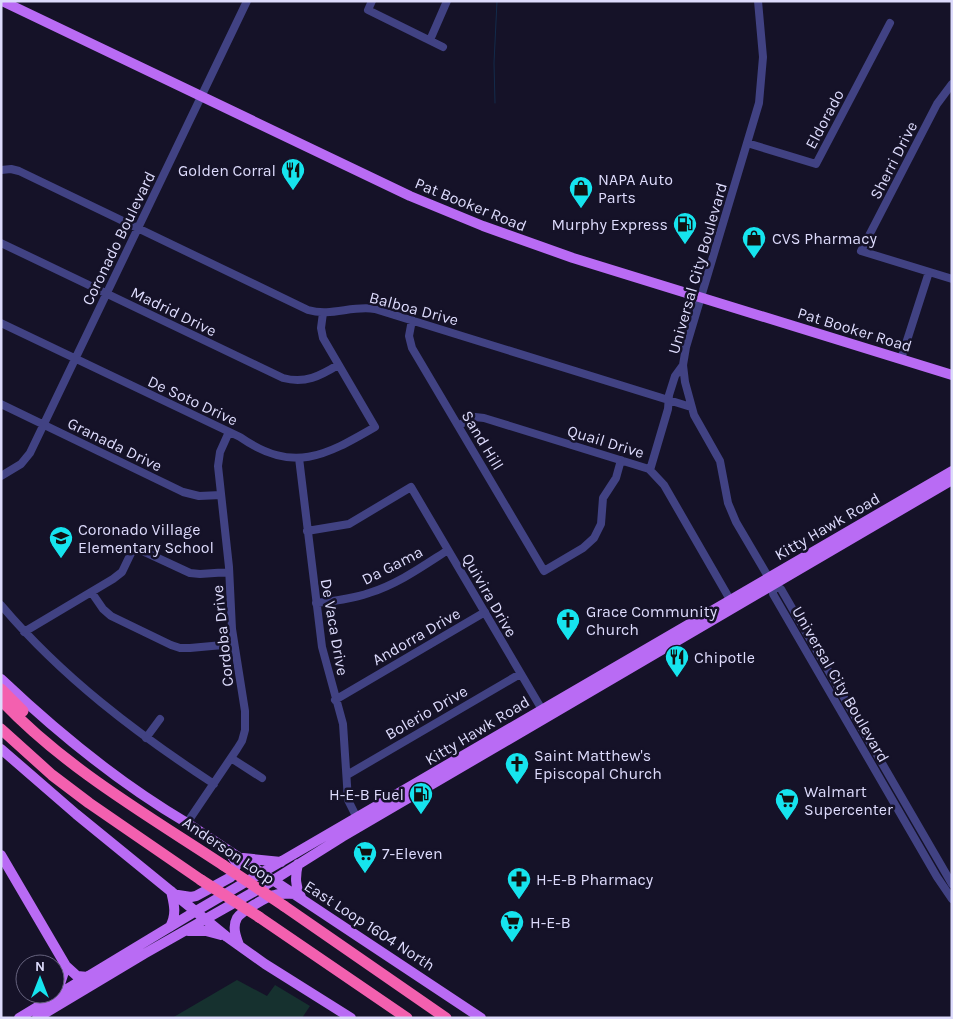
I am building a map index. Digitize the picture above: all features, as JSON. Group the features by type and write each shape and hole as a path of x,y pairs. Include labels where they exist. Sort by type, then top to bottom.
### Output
{"highway":[{"path":"1,689 64,751 114,792"},
{"name":"Anderson Loop","path":"1,700 39,736 72,762 446,1018"},
{"path":"1,729 52,775 89,803 407,1018"},
{"path":"299,945 398,1018"}],"main road":[{"name":"Pat Booker Road","path":"2,1 410,196 483,226 573,258 952,375"},
{"name":"Kitty Hawk Road","path":"19,1018 196,911 281,862 359,822 909,500 952,471"},
{"name":"Kitty Hawk Road","path":"909,500 952,480"},
{"name":"East Loop 1604 North","path":"1,679 43,719 156,805 299,896 482,1018"},
{"path":"1,749 76,814 227,937 265,964 351,1018"},
{"name":"Kitty Hawk Road","path":"37,1018 273,880 359,822"},
{"path":"173,892 184,896 196,896 231,877 237,864 229,851"},
{"path":"1,855 76,984"},
{"path":"239,857 281,862"},
{"path":"239,946 235,924 240,914 276,894 299,896 295,876 298,864"},
{"path":"170,927 174,920 173,892"},
{"path":"182,932 202,931 227,937"},
{"path":"66,966 77,976 88,977"}],"street":[{"name":"Coronado Boulevard","path":"1,476 24,461 44,424 246,1"},
{"path":"372,1 368,10 443,47"},
{"path":"430,40 447,1"},
{"name":"Universal City Boulevard","path":"758,1 762,49 759,102 686,347 683,365 691,406 699,426 720,461 725,494 736,522 770,581 772,594 804,649 876,755 952,884"},
{"name":"Eldorado","path":"748,143 816,164 890,23"},
{"name":"Sherri Drive","path":"929,272 861,251 938,104 952,84"},
{"name":"Balboa Drive","path":"1,170 11,169 19,172 308,310 323,313 369,308 691,406"},
{"name":"Madrid Drive","path":"1,243 283,378 298,381 312,379 338,365"},
{"path":"902,359 929,272 952,279"},
{"path":"323,313 321,328 323,338 338,365"},
{"name":"Sand Hill","path":"412,320 409,336 412,348 544,571 583,548 599,531 603,498 616,478 621,460"},
{"name":"De Soto Drive","path":"1,323 229,432 264,452 278,456 310,457 330,451 375,427 338,365"},
{"path":"650,470 668,409 669,395 675,376 683,365"},
{"name":"Granada Drive","path":"1,404 183,492 199,496 221,495"},
{"name":"Quail Drive","path":"459,426 475,417 484,418 650,470 664,485 732,603"},
{"name":"Cordoba Drive","path":"187,823 242,741 245,730 245,717 234,644 218,462 229,432"},
{"name":"De Vaca Drive","path":"299,458 322,647 344,729 348,800 359,822"},
{"name":"Quivira Drive","path":"307,531 342,526 356,521 411,487 544,713"},
{"path":"507,507 515,502"},
{"path":"24,632 113,579 122,572 134,547 190,572 200,574 229,572"},
{"name":"Da Gama","path":"316,603 371,593 404,577 448,550"},
{"name":"Universal City Boulevard","path":"770,581 780,589 812,644 869,759 952,899"},
{"path":"92,593 104,610 112,616 171,645 190,648 234,644"},
{"path":"1,605 24,632 78,685 146,738 214,784"},
{"name":"Andorra Drive","path":"335,700 485,612"},
{"path":"804,649 812,644"},
{"name":"Bolerio Drive","path":"347,774 520,674"},
{"path":"146,738 160,719"},
{"path":"869,759 876,755"},
{"path":"231,758 262,778"},
{"path":"890,796 898,792"},
{"path":"937,876 945,872"}],"green space":[{"path":"237,980 267,996 275,985 310,1006 302,1018 172,1018"}],"waterway":[{"path":"495,103 494,63 497,1"}],"place":[{"name":"Golden Corral","path":"293,191"},
{"name":"NAPA Auto Parts","path":"581,209"},
{"name":"Murphy Express","path":"685,245"},
{"name":"CVS Pharmacy","path":"754,259"},
{"name":"Coronado Village Elementary School","path":"61,559"},
{"name":"Grace Community Church","path":"568,641"},
{"name":"Chipotle","path":"677,678"},
{"name":"Saint Matthew's Episcopal Church","path":"517,785"},
{"name":"H-E-B Fuel","path":"421,815"},
{"name":"Walmart Supercenter","path":"787,821"},
{"name":"7-Eleven","path":"365,874"},
{"name":"H-E-B Pharmacy","path":"519,900"},
{"name":"H-E-B","path":"512,943"}]}
